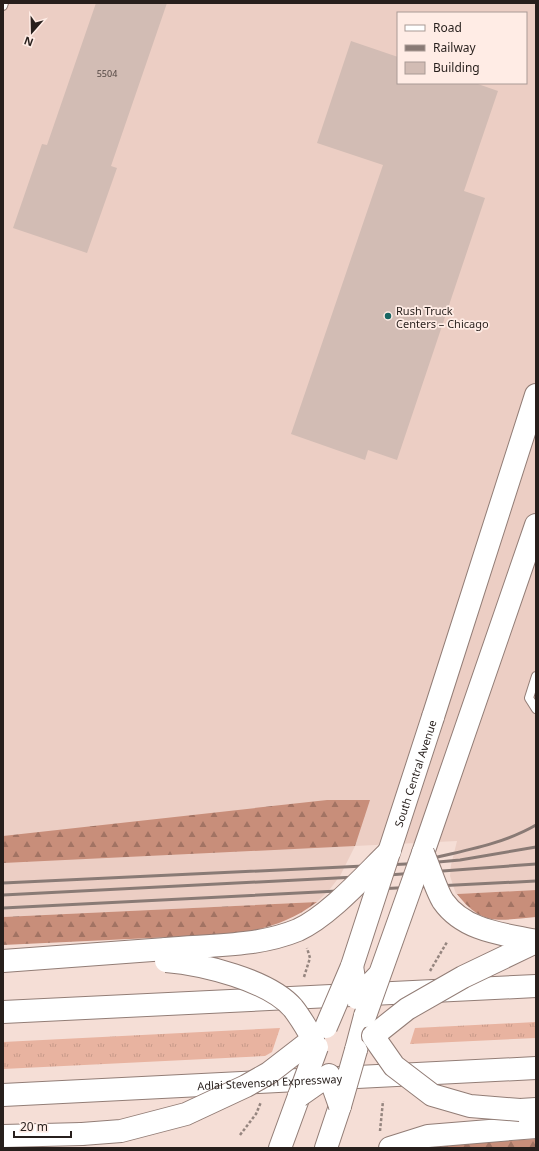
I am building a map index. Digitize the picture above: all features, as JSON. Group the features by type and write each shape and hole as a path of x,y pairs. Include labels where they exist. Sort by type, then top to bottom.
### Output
{"main road":[{"name":"South Central Avenue","path":"280,1148 319,1038 352,966 536,394"},
{"path":"326,1148 340,1106 365,1016 378,976 423,853 536,525"},
{"path":"3,961 166,955 265,941 299,929 333,906 390,851"},
{"path":"423,853 443,900 459,918 475,927 536,942"},
{"path":"3,1136 82,1134 121,1131 186,1114 246,1086 269,1073 319,1038 365,1016 407,1009 463,977 536,942"},
{"path":"166,955 186,963 228,972 269,990 292,1007 319,1038 329,1075 340,1106"},
{"path":"352,966 365,1016 394,1066 432,1094 470,1106 528,1118"},
{"path":"3,1012 536,986"},
{"path":"299,1096 329,1075 356,1050"},
{"name":"Adlai Stevenson Expressway","path":"3,1095 536,1068"},
{"path":"385,1140 428,1136 528,1118"}],"lane":[{"path":"536,676 529,698 536,709"}],"path":[{"path":"428,975 447,942"},
{"path":"304,977 310,958 306,946"},
{"path":"240,1135 256,1114 263,1096"},
{"path":"383,1101 385,1140"}],"shaded area":[{"path":"3,3 536,3 536,890 456,894 450,876 457,841 355,846 340,876 317,902 3,917"}],"green space":[{"path":"327,800 370,800 355,846 3,863 3,836"},
{"path":"536,890 536,917 501,920 483,917 466,905 457,894"},
{"path":"317,902 297,915 268,927 235,934 3,945 3,917"},
{"path":"536,1022 536,1038 410,1044 415,1028"},
{"path":"280,1028 272,1052 265,1056 3,1069 3,1042"},
{"path":"536,1139 536,1148 430,1148 460,1144"}],"building":[{"path":"96,3 167,3 111,166 117,168 87,253 13,228 42,144 47,145"},
{"name":"Rush Truck Centers – Chicago","path":"351,41 397,57 397,84 478,84 498,91 464,191 485,198 397,460 368,450 365,460 291,434 383,165 317,143"}],"railway":[{"path":"433,858 473,849 512,837 536,825"},
{"path":"3,883 427,863 460,860 536,847"},
{"path":"3,895 375,876 536,864"},
{"path":"3,908 536,881"}],"place":[{"name":"Rush Truck Centers – Chicago","path":"388,316"}]}
